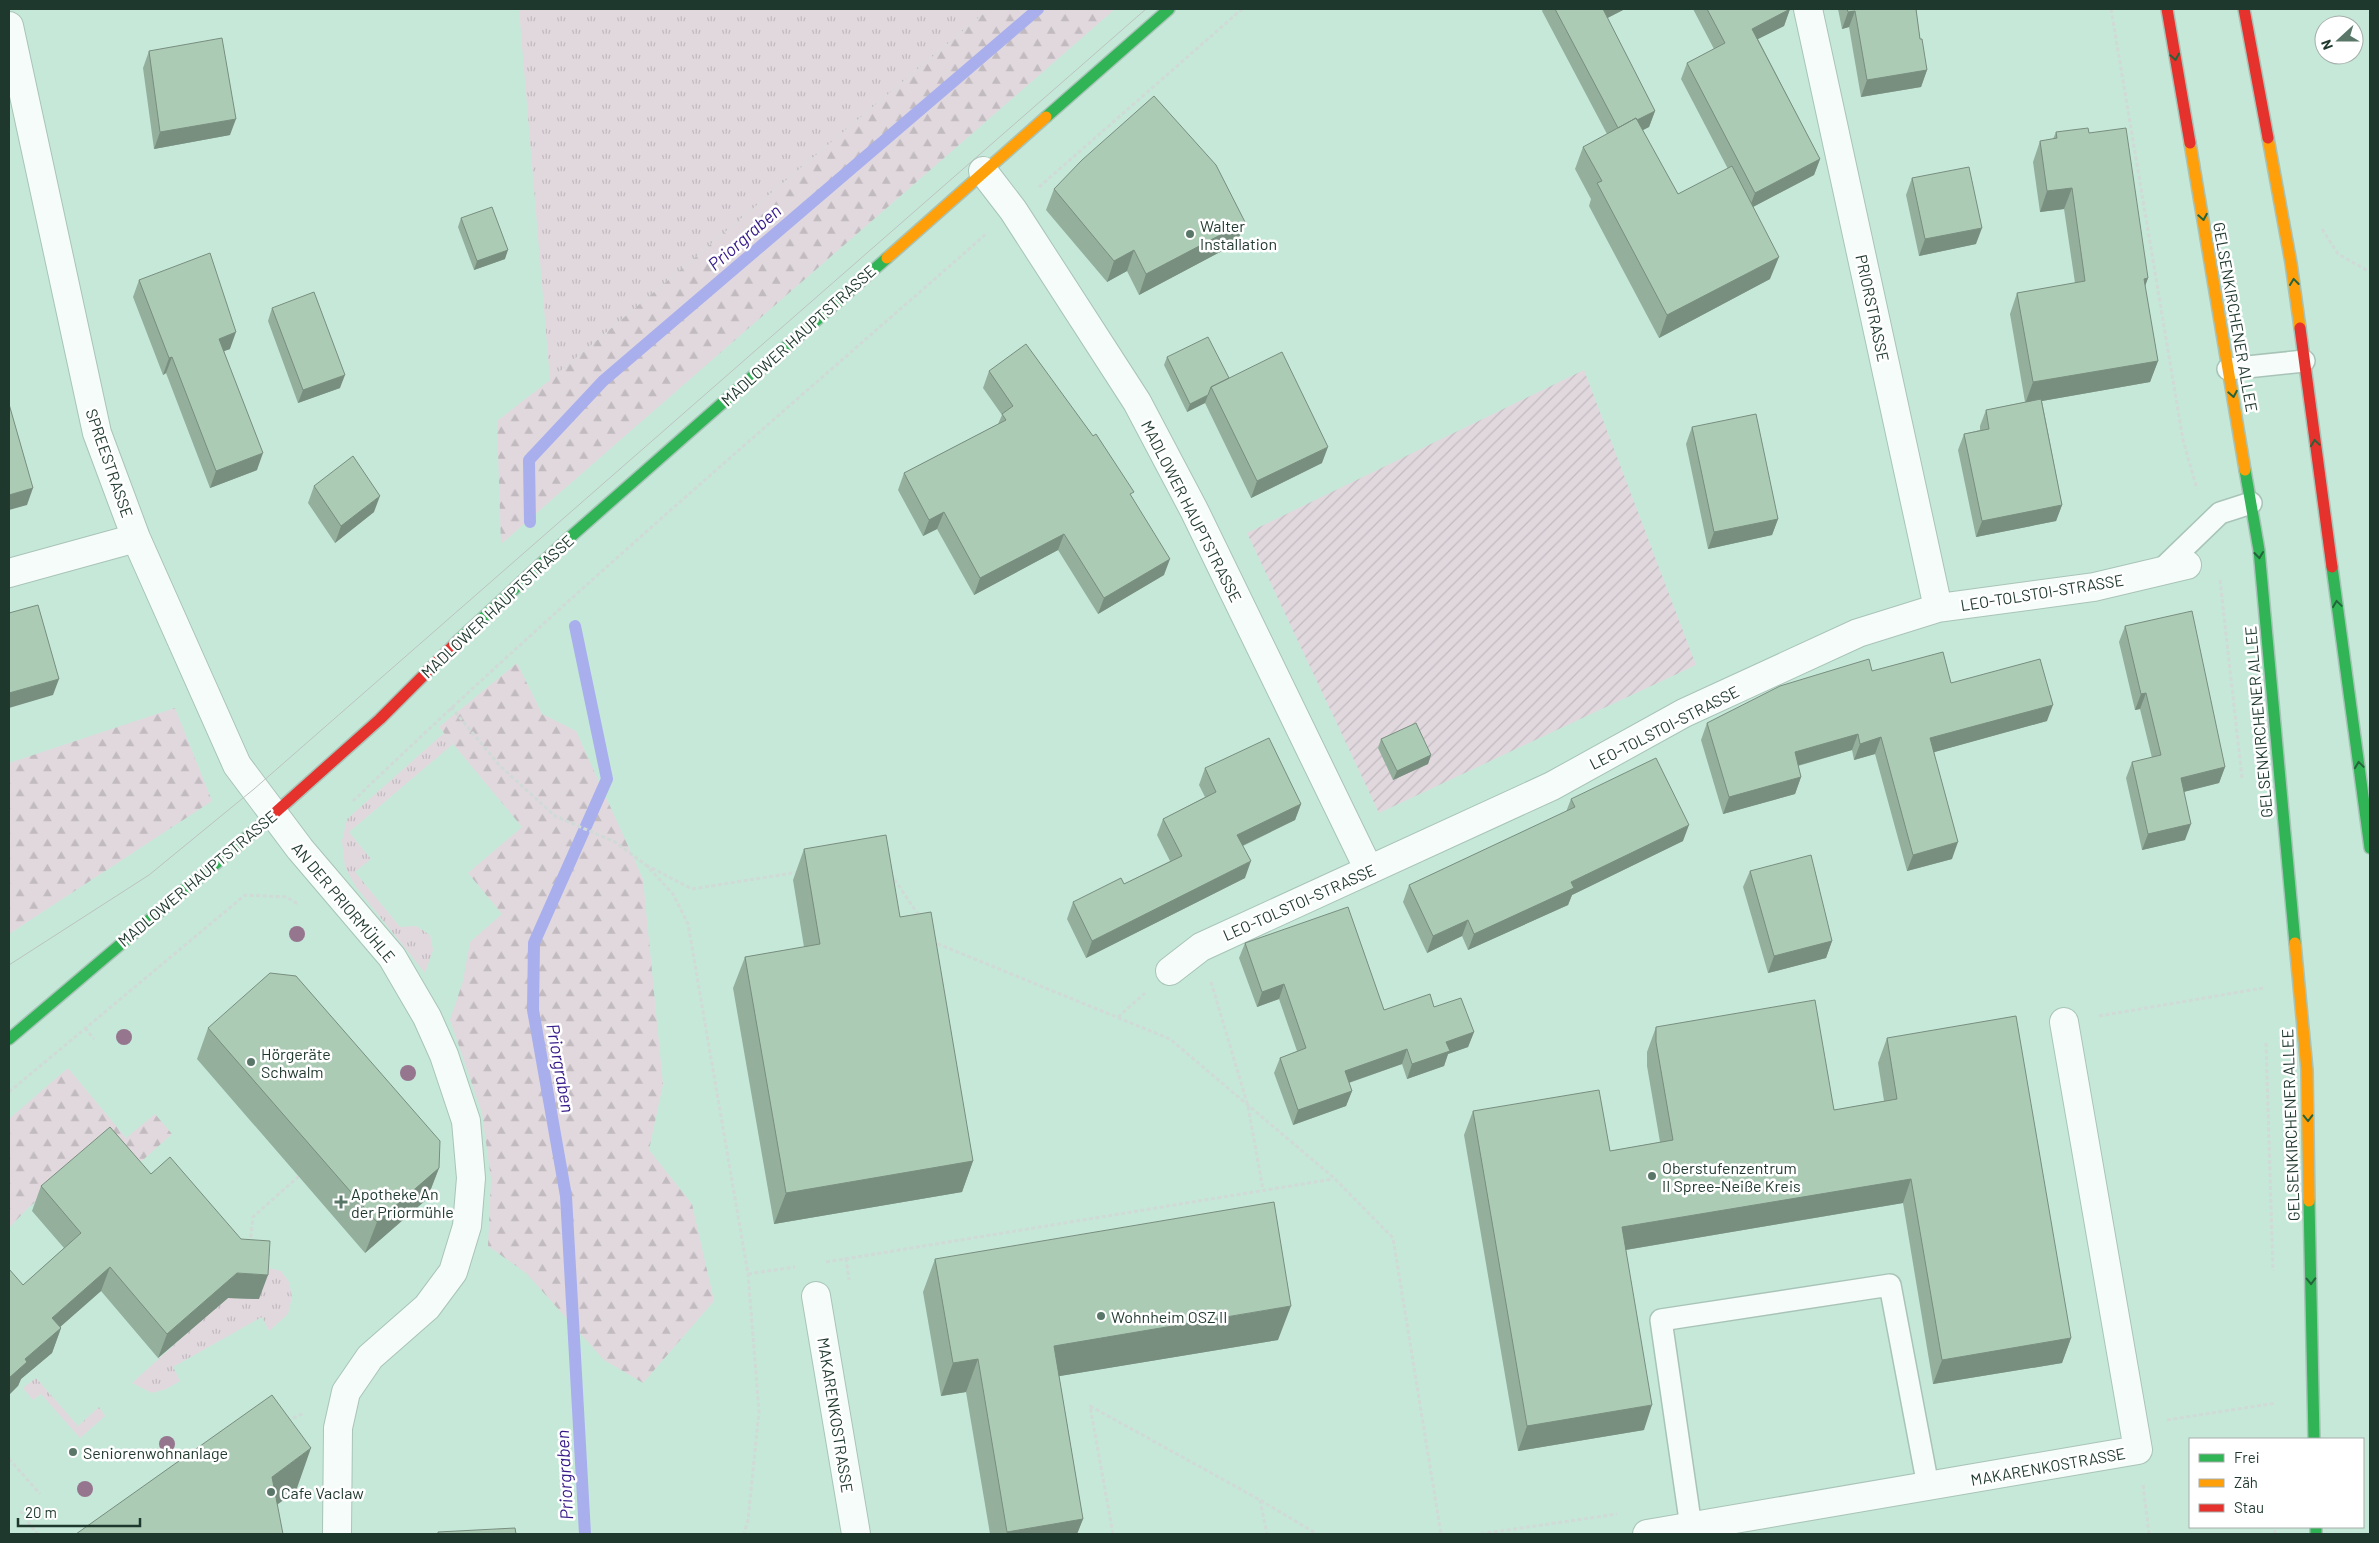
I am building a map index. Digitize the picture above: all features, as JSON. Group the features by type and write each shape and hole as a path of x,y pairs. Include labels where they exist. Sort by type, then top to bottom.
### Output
{"main road":[{"name":"MADLOWER HAUPTSTRASSE","path":"9,1039 272,815 380,719 472,628 568,540 1169,9"},
{"name":"GELSENKIRCHENER ALLEE","path":"2167,9 2259,550 2307,1070 2314,1438"},
{"path":"2244,9 2292,263 2370,848"}],"street":[{"name":"PRIORSTRASSE","path":"1808,9 1938,608"},
{"name":"SPREESTRASSE","path":"9,26 97,433 136,538 237,765 272,815"},
{"name":"MADLOWER HAUPTSTRASSE","path":"984,171 1013,210 1141,411 1194,510 1369,870"},
{"path":"9,573 136,538"},
{"name":"LEO-TOLSTOI-STRASSE","path":"1170,971 1201,947 1552,786 1684,713 1858,633 1938,608 2094,587 2187,565"},
{"name":"AN DER PRIORMÜHLE","path":"272,815 392,957 427,1017 444,1055 466,1122 471,1178 467,1226 453,1272 427,1307 370,1357 346,1392 338,1428 337,1534"},
{"name":"MAKARENKOSTRASSE","path":"1647,1534 2138,1450 2064,1022"},
{"name":"MAKARENKOSTRASSE","path":"816,1296 856,1534"}],"lane":[{"path":"2228,369 2304,361"},
{"path":"2160,571 2220,513 2251,503"},
{"path":"1691,1527 1661,1320 1890,1285 1928,1486"}],"path":[{"path":"353,801 450,707 1242,9"},
{"path":"2111,9 2183,440 2208,525"},
{"path":"2321,226 2338,254 2370,272"},
{"path":"2220,578 2242,783"},
{"path":"450,707 500,766 555,816 615,842 646,865 692,890 806,871"},
{"path":"646,865 673,894 688,924 748,1274 759,1411 748,1520 744,1534"},
{"path":"886,867 922,921"},
{"path":"9,1092 245,896 286,897 300,906"},
{"path":"933,936 938,944 1170,1039 1334,1178 1393,1238 1441,1534"},
{"path":"1201,947 1248,1106 1264,1190"},
{"path":"2264,978 2265,998"},
{"path":"2064,1022 2270,986"},
{"path":"84,1028 94,1039"},
{"path":"2266,1037 2273,1274"},
{"path":"250,1245 253,1216 298,1176"},
{"path":"816,1263 1334,1178"},
{"path":"748,1274 797,1266"},
{"path":"2276,1402 2276,1412"},
{"path":"1113,1534 1090,1406 1260,1500 1317,1534"},
{"path":"278,1425 311,1410"},
{"path":"2138,1450 2149,1534"},
{"path":"9,1460 40,1494"},
{"path":"1260,1500 1267,1534"},
{"path":"20,1511 37,1534"}],"green space":[{"path":"519,9 989,9 550,380"},
{"path":"989,9 1115,9 501,544 497,421 550,380"},
{"path":"1584,370 1696,665 1379,813 1247,533"},
{"path":"517,663 542,714 576,731 643,879 663,1084 649,1150 692,1204 714,1301 643,1383 604,1360 526,1273 488,1246 491,1179 482,1113 450,1020 463,981 470,942 502,914 468,873 522,827 439,727"},
{"path":"175,708 212,801 9,934 9,763"},
{"path":"444,733 453,744 349,832 371,859 355,872 400,927 416,926 430,935 433,950 425,973 356,887 345,867 342,841 347,819"},
{"path":"68,1068 126,1138 155,1114 172,1134 144,1159 125,1172 100,1146 26,1210 9,1228 9,1119"},
{"path":"261,1266 281,1271 289,1282 292,1297 288,1314 269,1331 262,1317 173,1367 180,1381 166,1389 152,1393 132,1383"},
{"path":"36,1378 78,1426 99,1407 105,1416 80,1438 41,1394 33,1400 23,1388"}],"building":[{"path":"1555,9 1603,9 1655,111 1637,120 1636,118 1618,128"},
{"path":"1707,9 1790,9 1752,29 1820,159 1755,193 1687,63 1725,43"},
{"path":"1847,9 1916,9 1927,70 1867,80 1855,11 1848,12"},
{"path":"222,38 236,119 160,132 149,51"},
{"path":"1154,96 1216,165 1245,222 1146,274 1134,250 1114,261 1054,189 1082,160"},
{"path":"1636,118 1678,194 1732,166 1779,257 1667,315 1597,183 1602,181 1583,147"},
{"path":"2088,128 2089,133 2126,128 2148,278 2144,279 2158,361 2033,382 2017,293 2085,281 2072,188 2047,191 2040,141 2057,138 2056,132"},
{"path":"1969,167 1982,228 1925,239 1912,178"},
{"path":"492,207 508,250 477,261 461,218"},
{"path":"210,253 236,332 219,339 263,453 216,471 172,357 169,358 139,280"},
{"path":"314,292 345,375 303,390 272,308"},
{"path":"1208,337 1229,378 1211,387 1208,395 1190,404 1167,357"},
{"path":"1026,344 1093,436 1096,434 1134,492 1130,494 1170,559 1104,598 1064,534 980,578 944,512 929,520 904,473 1006,420 1002,414 1013,406 989,371"},
{"path":"1282,352 1328,447 1257,481 1211,387"},
{"path":"2041,399 2062,505 1982,521 1964,434 1989,429 1986,410"},
{"path":"9,404 33,488 9,495"},
{"path":"1756,414 1778,519 1714,532 1692,427"},
{"path":"353,456 380,496 341,526 314,486"},
{"path":"38,605 59,679 9,693 9,613"},
{"path":"2192,611 2225,767 2181,778 2191,824 2148,834 2132,762 2161,755 2146,693 2141,694 2125,626"},
{"path":"1943,652 1951,683 2040,659 2053,705 1930,738 1958,842 1913,855 1881,737 1860,744 1858,734 1795,752 1801,777 1729,797 1707,723 1780,686 1869,659 1872,671"},
{"path":"1416,723 1431,755 1397,771 1381,739"},
{"path":"1269,738 1301,804 1237,835 1251,861 1092,941 1073,902 1121,878 1124,884 1182,856 1163,819 1216,792 1205,768"},
{"path":"1656,758 1689,825 1571,882 1574,888 1474,934 1468,920 1433,936 1409,885 1575,807 1571,799"},
{"path":"886,835 900,917 931,912 973,1161 786,1193 745,957 820,944 804,849"},
{"path":"1811,855 1832,941 1774,956 1750,871"},
{"path":"1348,907 1384,1010 1430,994 1434,1007 1461,998 1474,1032 1446,1042 1450,1051 1412,1064 1407,1049 1345,1071 1352,1091 1298,1110 1280,1058 1306,1048 1284,984 1262,992 1245,943"},
{"path":"270,973 296,976 440,1141 439,1168 377,1222 208,1028"},
{"name":"Oberstufenzentrum II Spree-Neiße Kreis","path":"1815,1000 1834,1110 1897,1099 1887,1038 2016,1016 2071,1338 1942,1360 1911,1179 1622,1227 1652,1405 1527,1426 1473,1111 1599,1090 1610,1151 1673,1140 1656,1042 1656,1027"},
{"path":"110,1127 151,1174 170,1157 241,1239 270,1241 268,1275 237,1273 167,1334 110,1267 52,1318 61,1328 25,1359 27,1362 9,1378 9,1269 23,1285 81,1233 41,1186"},
{"path":"1274,1202 1291,1306 1054,1346 1083,1519 1007,1532 978,1359 953,1363 935,1259"},
{"path":"272,1395 311,1448 272,1477 283,1534 76,1534"},
{"path":"515,1528 516,1534 438,1534 438,1532"}],"waterway":[{"name":"Priorgraben","path":"530,522 529,460 603,381 1038,9"},
{"name":"Priorgraben","path":"575,626 607,779 534,943 533,1010 566,1196 585,1534"}],"tram line":[{"path":"9,965 149,875 254,789 1146,9"}],"traffic: fast":[{"path":"1046,117 1169,9"},
{"path":"458,641 568,539 887,258"},
{"path":"2245,470 2259,550 2295,943"},
{"path":"2332,567 2370,848"},
{"path":"9,1039 267,820"},
{"path":"2309,1201 2314,1438"},
{"path":"2316,1528 2316,1534"}],"traffic: slow":[{"path":"887,258 1046,117"},
{"path":"2268,138 2291,263 2300,328"},
{"path":"2190,143 2245,470"},
{"path":"2295,943 2307,1070 2309,1201"}],"traffic: jam":[{"path":"2167,9 2190,143"},
{"path":"2244,9 2268,138"},
{"path":"2300,328 2332,567"},
{"path":"267,820 380,719 458,641"}],"place":[{"name":"Walter Installation","path":"1190,234"},
{"name":"Hörgeräte Schwalm","path":"251,1062"},
{"name":"Oberstufenzentrum II Spree-Neiße Kreis","path":"1652,1176"},
{"name":"Apotheke An der Priormühle","path":"341,1202"},
{"name":"Wohnheim OSZ II","path":"1101,1316"},
{"name":"Seniorenwohnanlage","path":"73,1452"},
{"name":"Cafe Vaclaw","path":"271,1492"}]}
